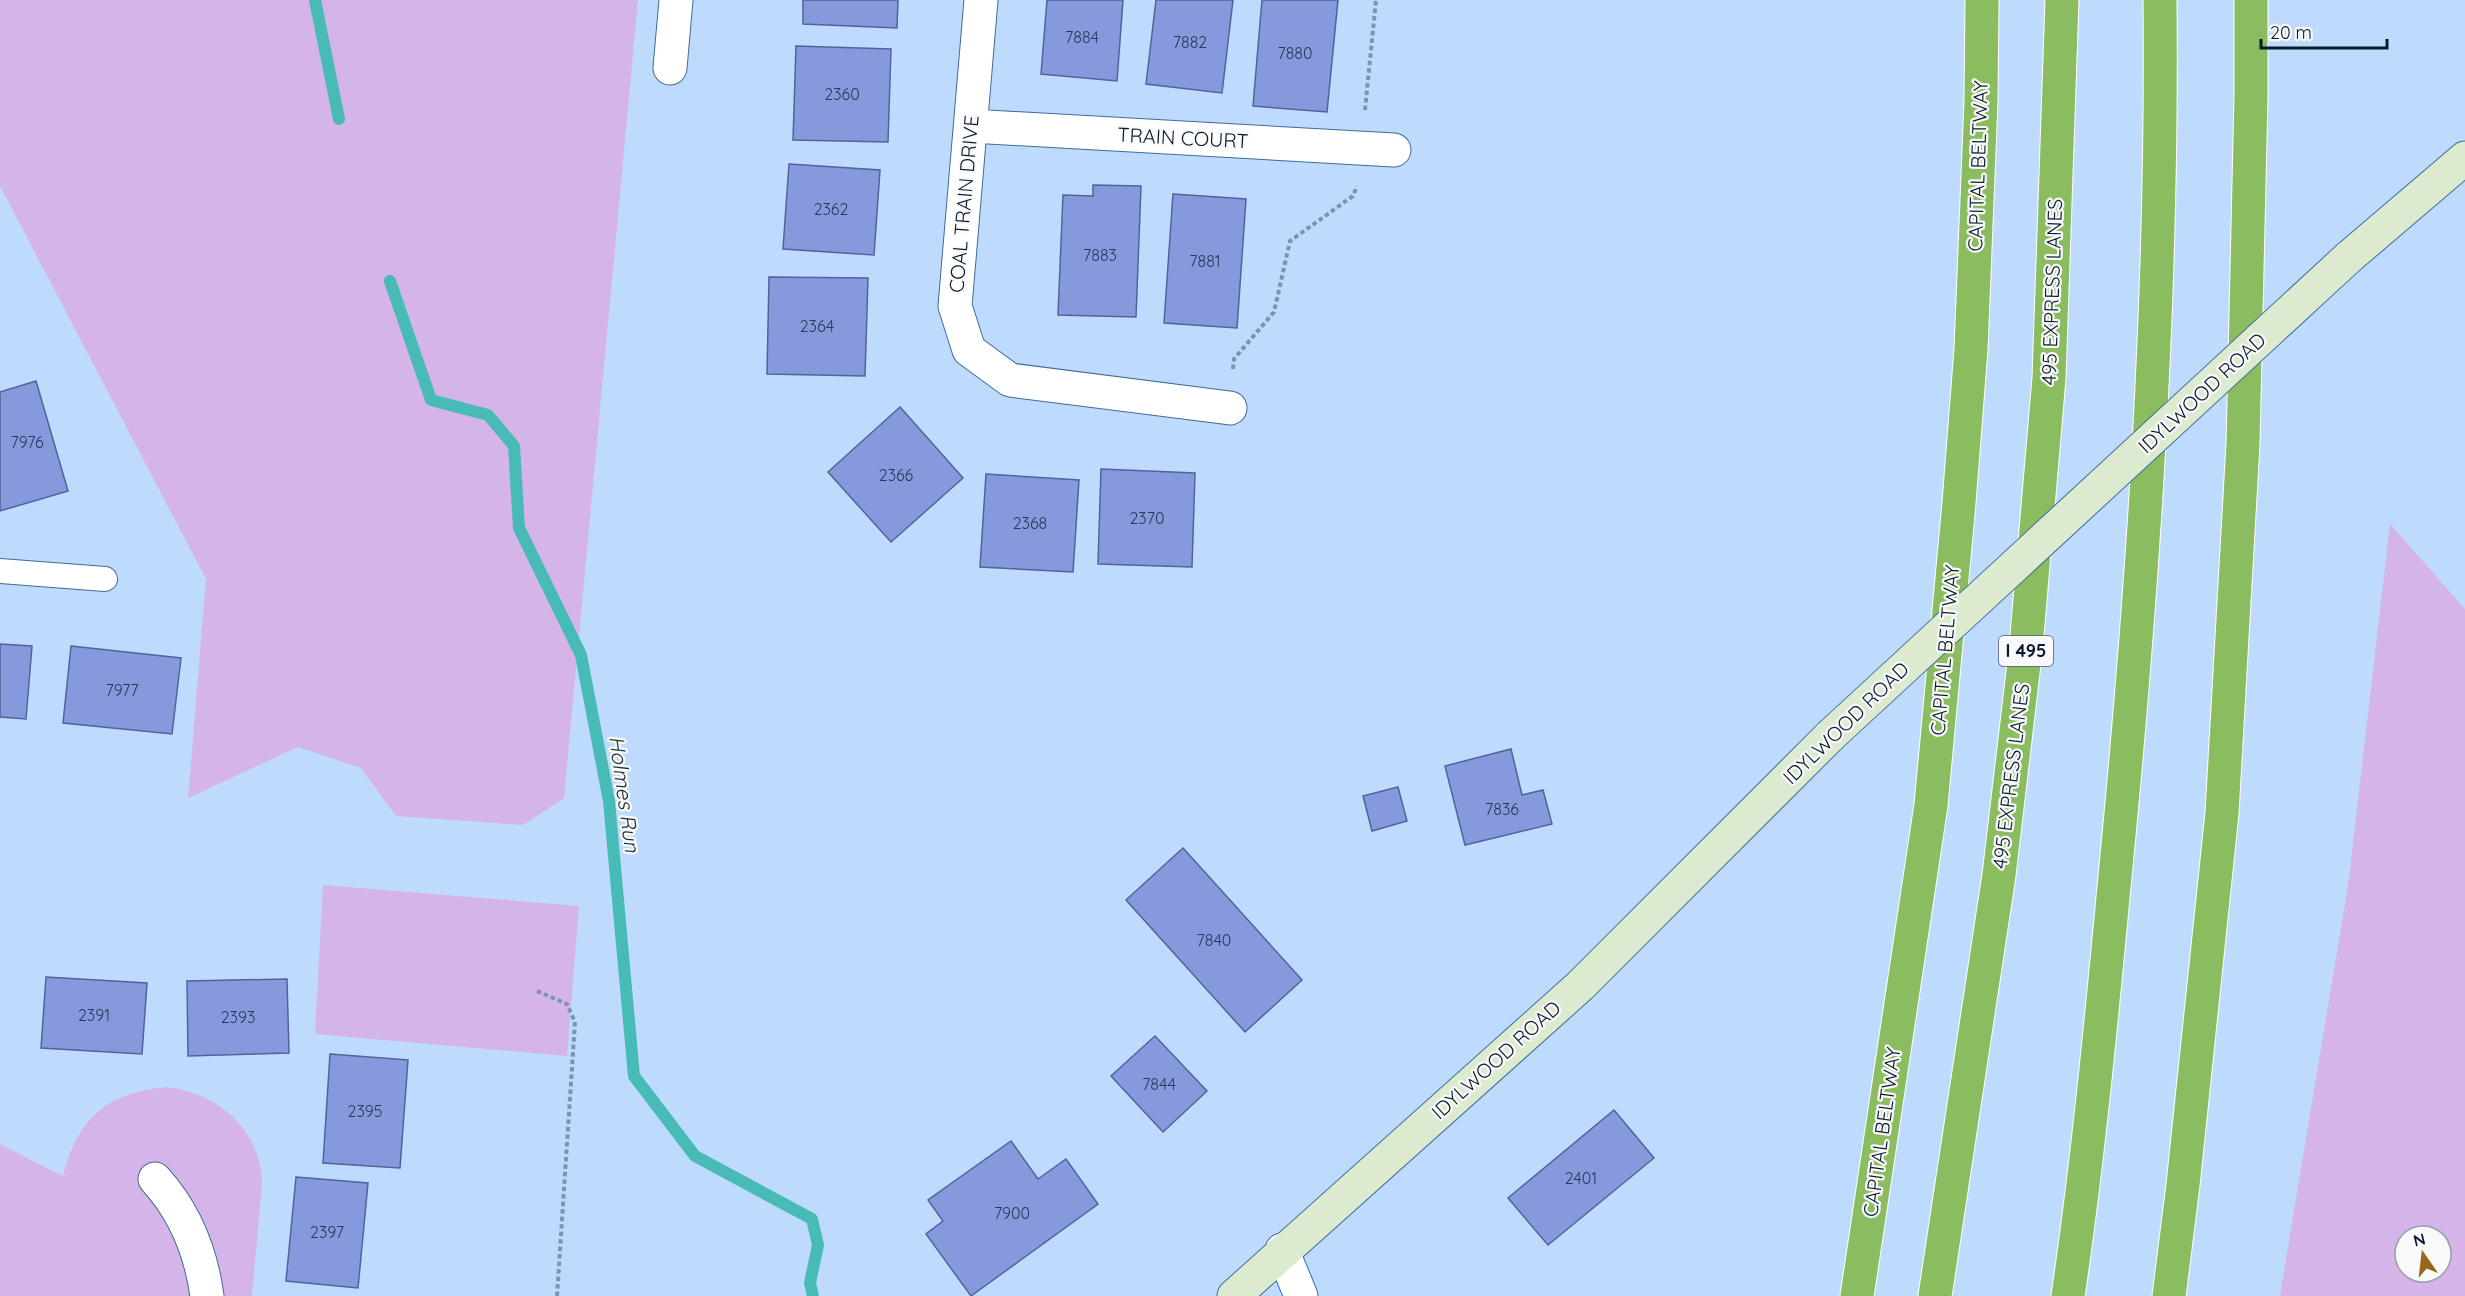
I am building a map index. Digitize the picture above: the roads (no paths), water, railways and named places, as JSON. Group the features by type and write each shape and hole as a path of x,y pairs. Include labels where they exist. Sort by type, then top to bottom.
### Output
{"highway":[{"name":"CAPITAL BELTWAY","path":"1857,1296 1932,794 1971,349 1981,102 1982,0"},
{"name":"495 EXPRESS LANES","path":"1935,1296 2000,875 2026,647 2049,378 2062,0"},
{"path":"2068,1296 2087,1161 2130,733 2145,512 2155,289 2160,0"},
{"path":"2169,1296 2183,1185 2222,813 2243,444 2251,0"}],"main road":[{"name":"IDYLWOOD ROAD","path":"1234,1296 1282,1250 1580,986 1830,736 2349,257 2465,158"}],"street":[{"path":"670,68 676,0"},
{"name":"COAL TRAIN DRIVE","path":"981,0 955,306 969,350 1010,380 1230,408"},
{"name":"TRAIN COURT","path":"970,126 1379,149"},
{"path":"155,1179 174,1200 187,1226 207,1296"},
{"path":"1282,1250 1301,1296"}],"lane":[{"path":"0,571 105,579"}],"waterway":[{"name":"Holmes Run","path":"315,0 339,119"},
{"name":"Holmes Run","path":"390,281 431,400 488,415 514,446 519,528 581,655 609,801 634,1076 695,1156 812,1219 818,1245 810,1283 813,1296"}]}
